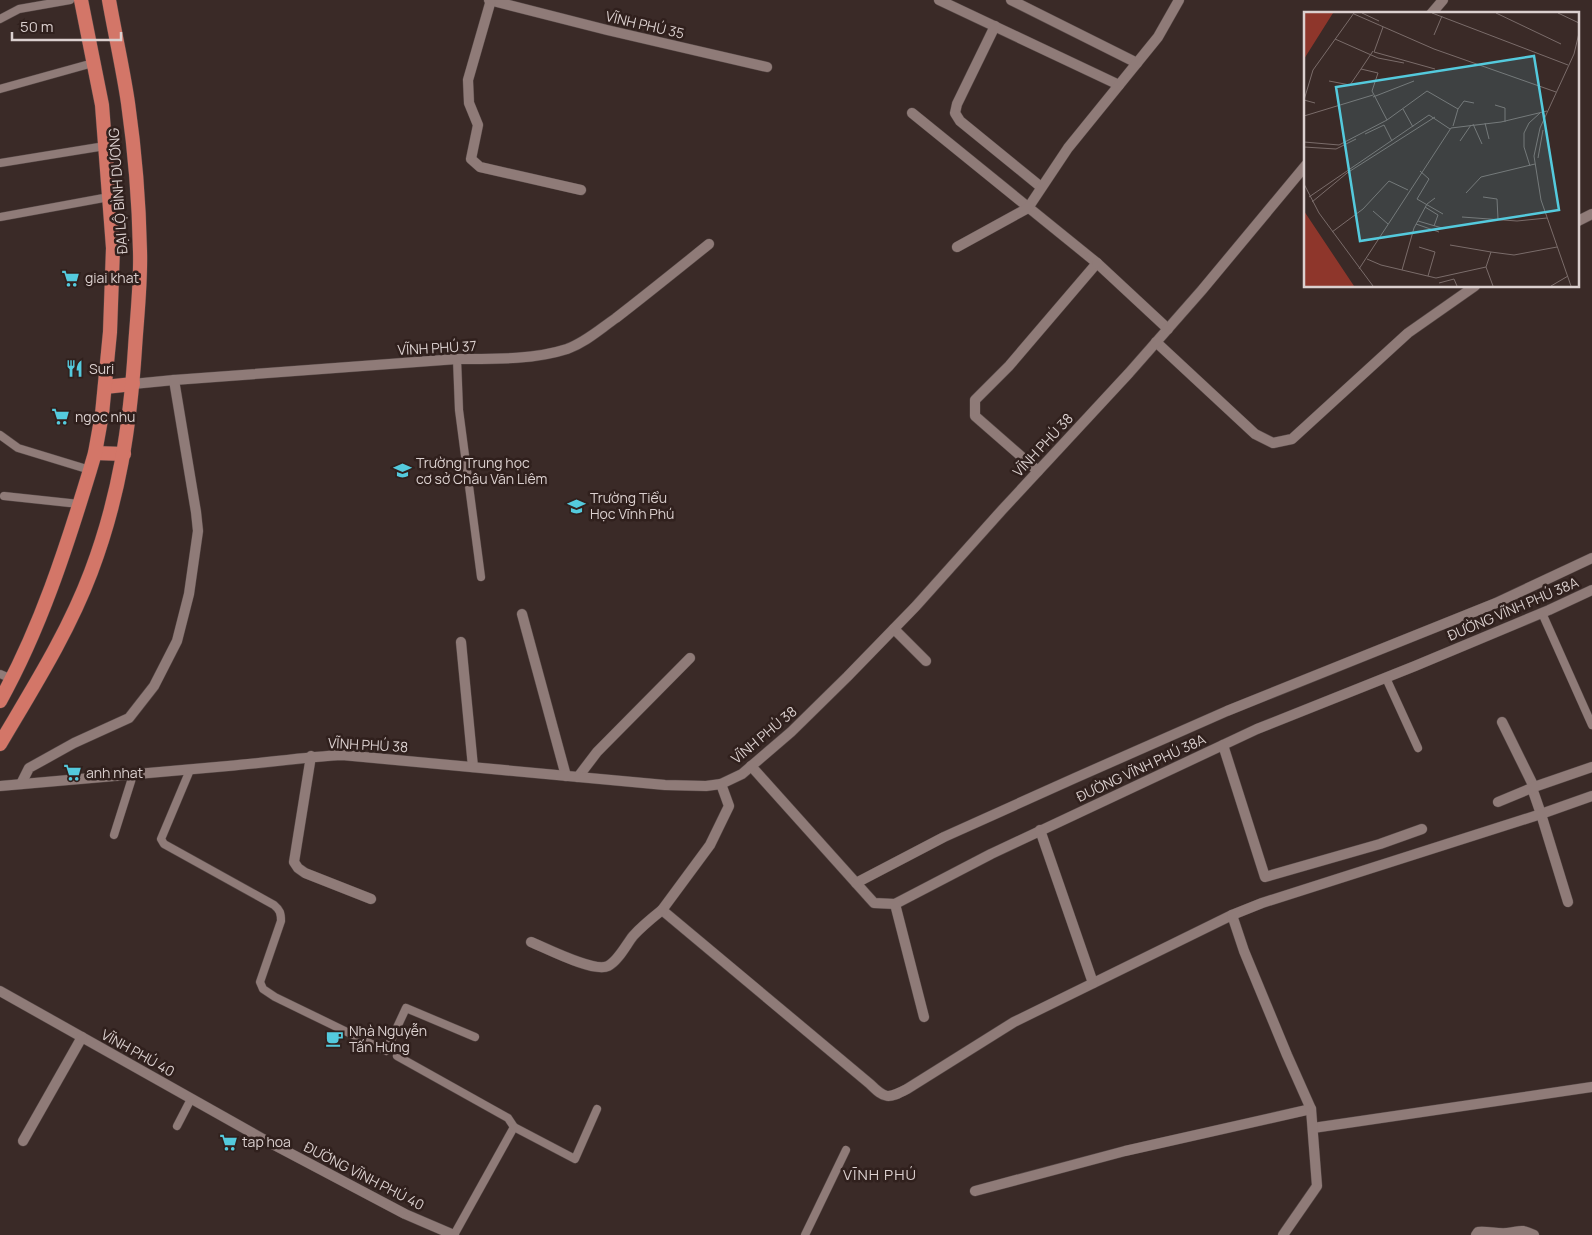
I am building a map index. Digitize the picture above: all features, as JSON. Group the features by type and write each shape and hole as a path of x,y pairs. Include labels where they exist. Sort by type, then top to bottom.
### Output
{"highway":[{"name":"ĐẠI LỘ BÌNH DƯƠNG","path":"0,701 6,677 40,617 90,470 102,414 110,332 114,248 102,105 81,0"},
{"name":"ĐẠI LỘ BÌNH DƯƠNG","path":"0,744 49,662 77,606 103,538 124,454 133,384 140,252 136,183 128,102 109,0"},
{"path":"105,387 133,384"},
{"path":"95,453 124,454"}],"street":[{"path":"490,0 468,80 469,103 478,125 471,158 480,167 581,190"},
{"name":"VĨNH PHÚ 35","path":"490,0 767,67"},
{"path":"939,0 1119,85"},
{"path":"1011,0 1137,63"},
{"path":"957,247 1028,208 1068,148 1158,37 1179,0"},
{"path":"1433,12 1442,0"},
{"path":"995,26 957,104 955,113 960,121 1041,187"},
{"path":"912,113 1097,264 1168,329"},
{"name":"VĨNH PHÚ 38","path":"0,786 190,770 311,756 342,755 665,785 706,786 721,784 742,774 791,732 894,629 1168,329 1304,167"},
{"path":"1580,221 1592,214"},
{"name":"VĨNH PHÚ 37","path":"133,384 457,359 502,358 535,355 567,349 587,340 709,244"},
{"path":"1038,471 975,416 975,400 1009,366 1097,264"},
{"path":"1156,342 1255,434 1273,444 1292,439 1408,333 1472,288"},
{"path":"21,784 29,768 74,743 129,718 154,686 177,641 189,594 198,531 174,380"},
{"path":"856,882 944,837 1227,711 1496,603 1592,558"},
{"name":"ĐƯỜNG VĨNH PHÚ 38A","path":"895,904 1040,830 1223,745 1542,613 1592,590"},
{"path":"522,614 566,776"},
{"path":"894,629 926,661"},
{"path":"461,642 473,767"},
{"path":"578,777 596,752 690,658"},
{"path":"1502,722 1533,790 1568,902"},
{"path":"1223,745 1265,878 1380,844 1422,829"},
{"path":"311,756 294,862 305,873 371,899"},
{"path":"751,766 874,903 895,904 924,1017"},
{"path":"1498,802 1592,768"},
{"path":"531,942 600,968 607,967 612,963 634,935 662,910 710,845 729,806 721,784"},
{"path":"662,910 886,1097 894,1096 906,1089 1014,1022 1232,915 1276,898 1540,811 1592,796"},
{"path":"1040,830 1094,983"},
{"path":"1232,915 1262,994 1311,1109 1317,1186 1283,1235"},
{"name":"VĨNH PHÚ 40","path":"0,991 263,1139"},
{"path":"23,1141 82,1037"},
{"path":"1313,1128 1592,1087"},
{"path":"975,1191 1125,1151 1311,1109"},
{"name":"ĐƯỜNG VĨNH PHÚ 40","path":"263,1139 405,1214 454,1235"},
{"path":"1476,1235 1478,1232 1507,1233 1517,1230 1527,1231 1534,1235"}],"lane":[{"path":"0,20 19,9 70,0"},
{"path":"0,89 93,63"},
{"path":"0,163 105,146"},
{"path":"0,217 109,197"},
{"path":"457,359 459,410 481,577"},
{"path":"0,435 18,448 90,470"},
{"path":"4,496 79,504"},
{"path":"1542,613 1592,725"},
{"path":"1386,678 1418,748"},
{"path":"190,770 161,839 164,844 279,909 281,921 260,982 263,989 274,997 386,1051 406,1008 475,1037"},
{"path":"114,835 133,775"},
{"path":"397,1056 508,1118 514,1127 575,1158 598,1109"},
{"path":"177,1126 191,1099"},
{"path":"454,1235 514,1127"},
{"path":"805,1235 846,1150"}],"place":[{"name":"giai khat","path":"71,278"},
{"name":"Suri","path":"75,369"},
{"name":"ngoc nhu","path":"61,417"},
{"name":"Trường Trung học cơ sở Châu Văn Liêm","path":"402,471"},
{"name":"Trường Tiểu Học Vĩnh Phú","path":"576,506"},
{"name":"anh nhat","path":"72,773"},
{"name":"Nhà Nguyễn Tấn Hưng","path":"335,1039"},
{"name":"tap hoa","path":"228,1142"}],"district":[{"name":"VĨNH PHÚ","path":"880,1175"}]}
